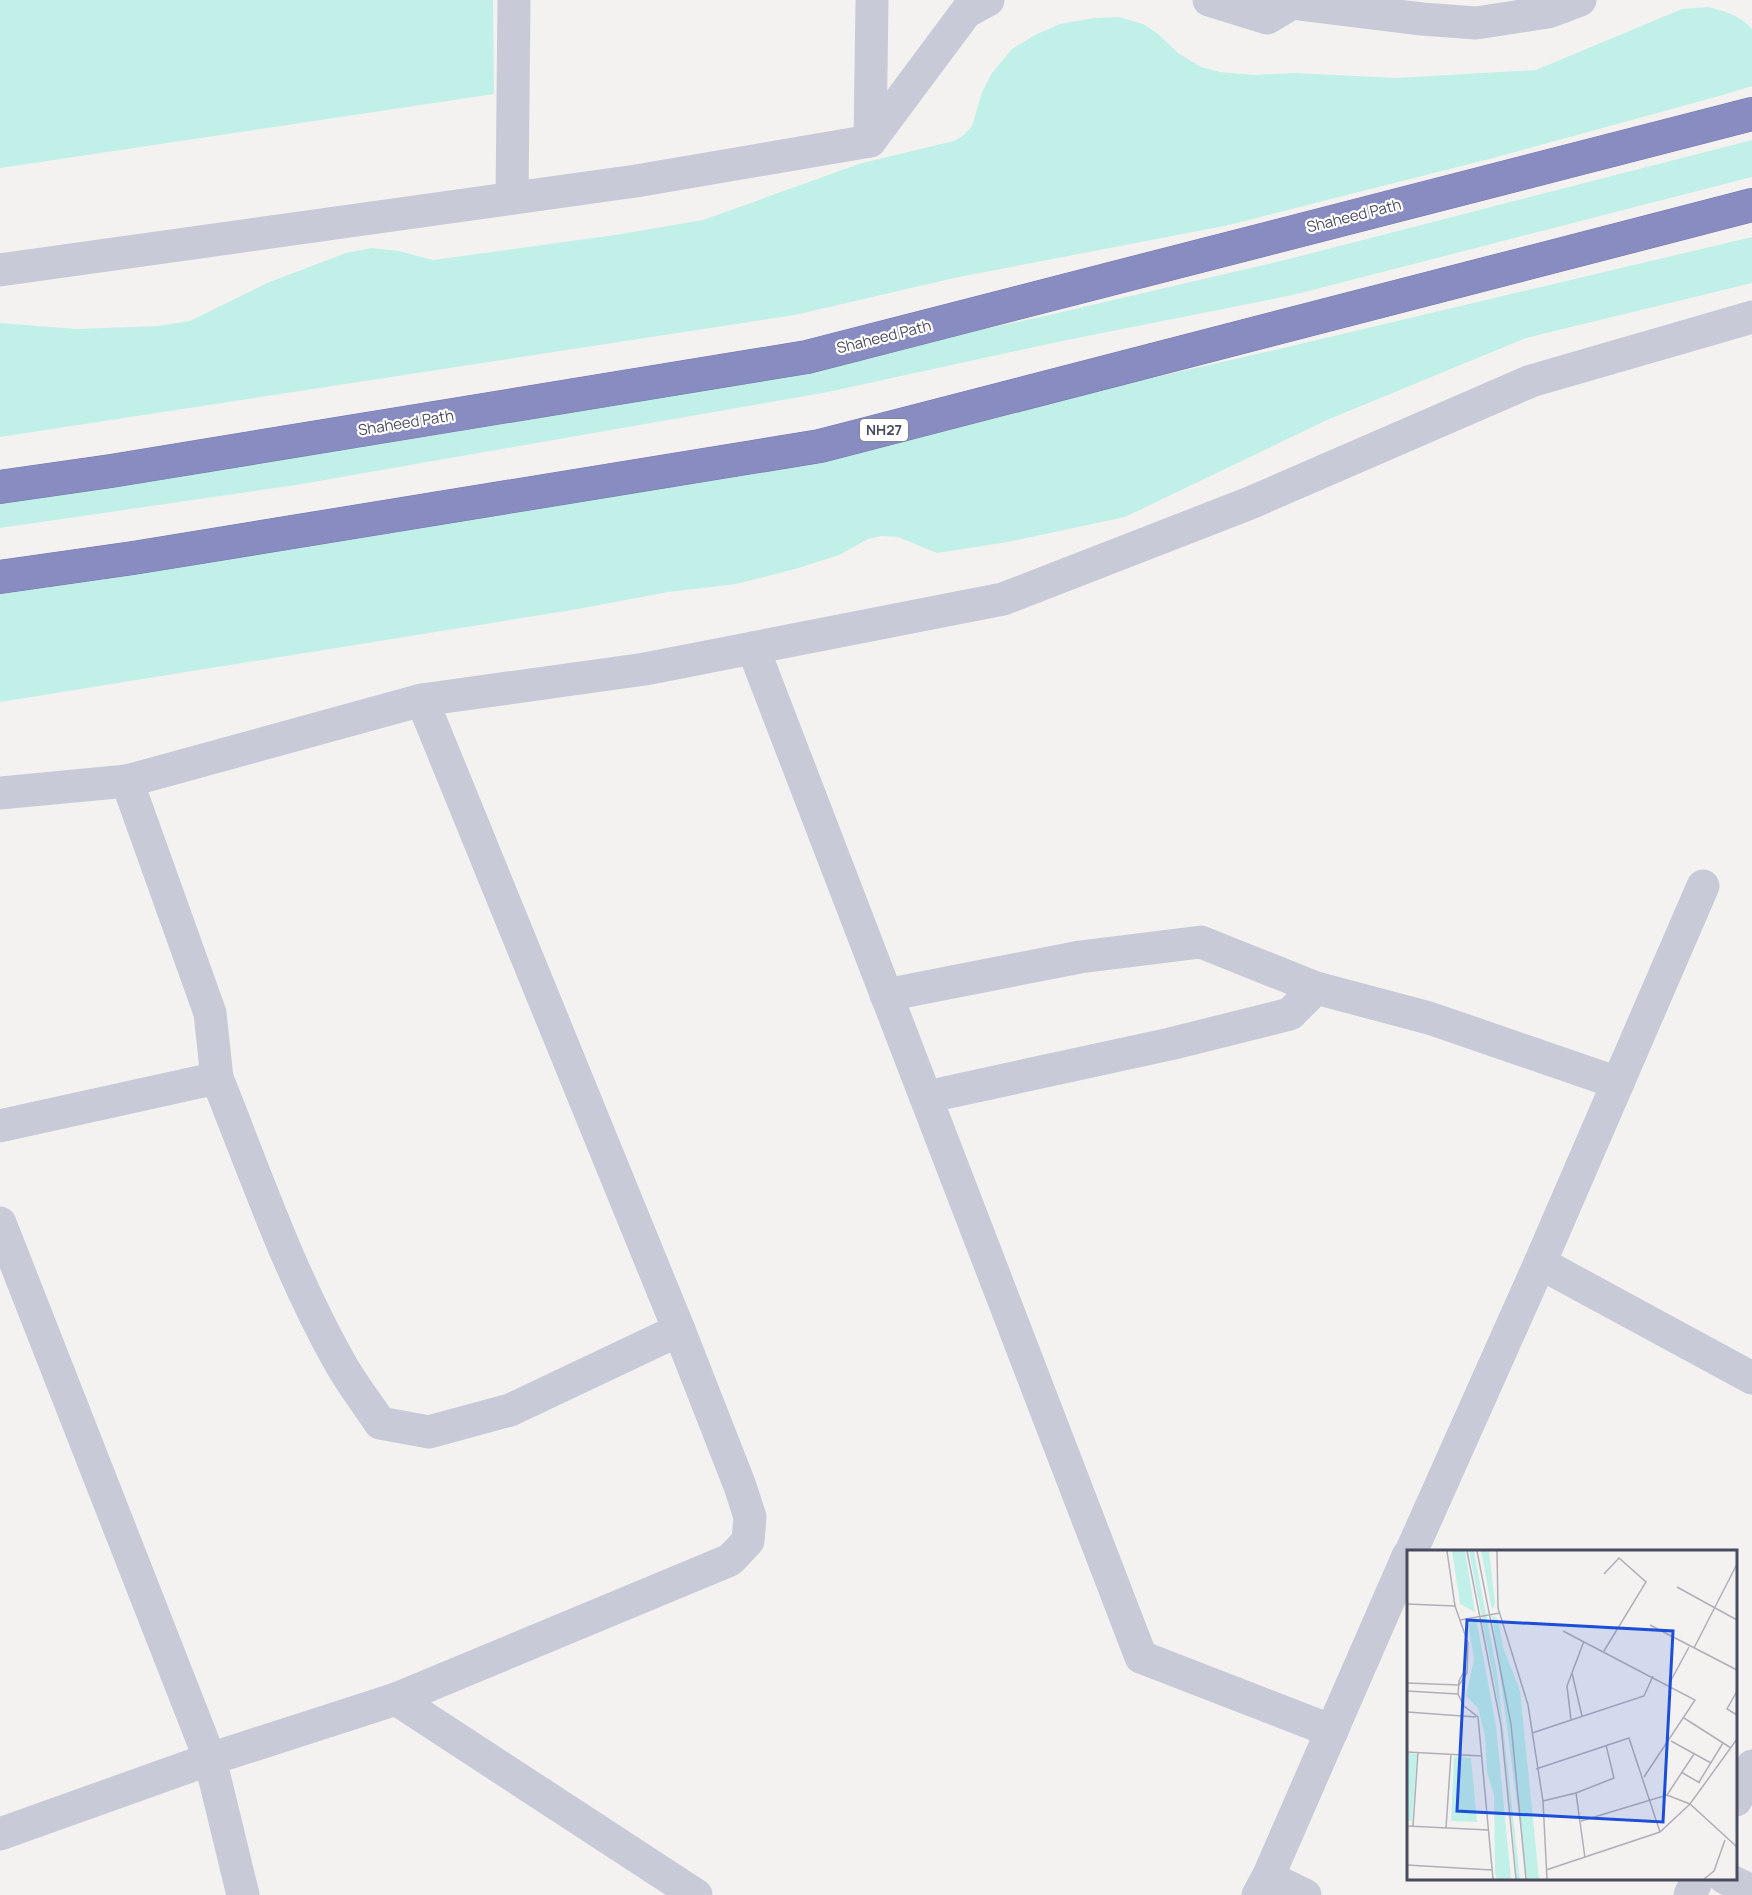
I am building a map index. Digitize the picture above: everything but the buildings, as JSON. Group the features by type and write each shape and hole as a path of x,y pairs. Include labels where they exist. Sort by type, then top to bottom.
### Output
{"highway":[{"name":"Shaheed Path","path":"0,487 111,471 807,357 1749,115"},
{"name":"NH27","path":"0,577 134,558 820,446 1752,205"}],"street":[{"path":"512,198 514,0"},
{"path":"870,141 872,0"},
{"path":"0,270 636,181 870,141 966,12 988,0"},
{"path":"1209,0 1267,18 1291,2 1422,19 1476,23 1548,12 1580,0"},
{"path":"0,792 127,781 422,700 645,669 1003,599 1250,503 1531,381 1752,317"},
{"path":"753,648 1141,1657 1332,1731"},
{"path":"0,1834 210,1759 396,1699 730,1560 748,1541 750,1517 740,1486 679,1330 422,700"},
{"path":"127,781 210,1013 217,1078 263,1195 305,1293 340,1362 380,1423 429,1432 510,1410 679,1330"},
{"path":"1411,1550 1540,1263 1702,886"},
{"path":"886,995 1080,957 1201,942 1316,988 1429,1018 1618,1083"},
{"path":"926,1097 1170,1044 1290,1014 1316,988"},
{"path":"0,1126 217,1078"},
{"path":"0,1223 210,1759 243,1895"},
{"path":"1540,1263 1752,1377"},
{"path":"1305,1895 1263,1886 1407,1558"},
{"path":"396,1699 696,1895"},
{"path":"1737,1798 1752,1766"},
{"path":"1690,1895 1697,1880"},
{"path":"1729,1880 1752,1891"}],"shaded area":[{"path":"0,0 493,0 494,94 0,168"},
{"path":"1707,7 1731,14 1743,20 1752,29 1752,86 1493,158 1229,225 954,278 795,315 0,437 0,323 76,329 158,326 190,321 267,283 346,253 372,248 399,251 433,260 615,235 703,220 862,163 954,141 972,126 982,92 992,73 1012,49 1060,24 1094,18 1119,17 1143,24 1157,33 1178,53 1201,67 1220,72 1254,75 1294,73 1396,78 1536,70 1682,9"},
{"path":"1752,140 1752,177 1293,295 1062,341 828,392 296,485 0,528 0,494 823,364 1049,315 1289,259"},
{"path":"1752,237 1752,283 1526,338 1327,420 1125,517 1008,542 937,553 898,537 881,536 868,539 839,555 736,584 668,592 578,609 0,702 0,582 906,434 1279,349"}]}
